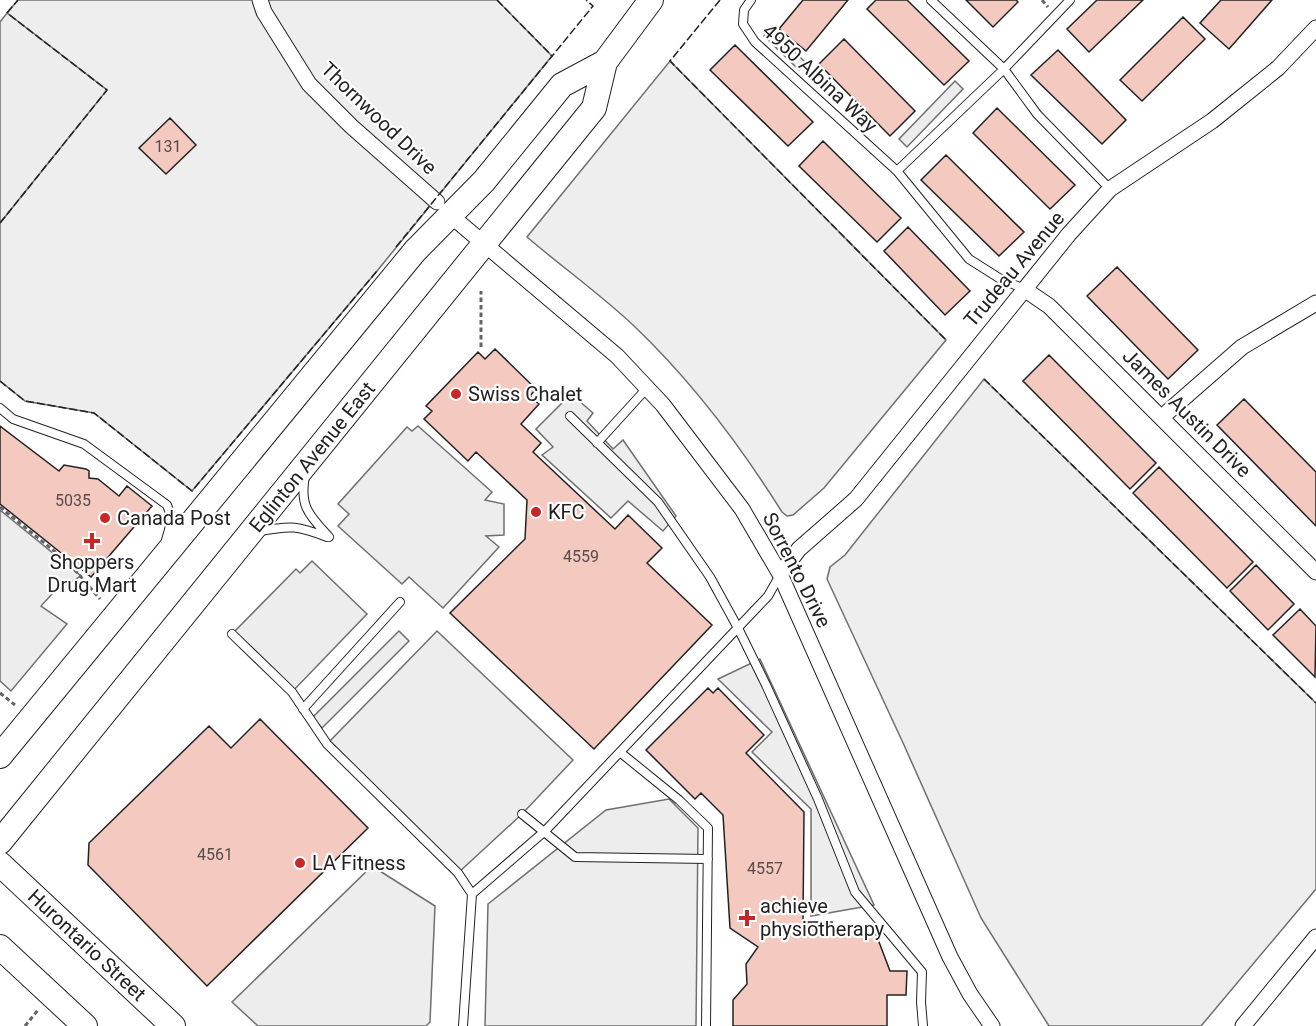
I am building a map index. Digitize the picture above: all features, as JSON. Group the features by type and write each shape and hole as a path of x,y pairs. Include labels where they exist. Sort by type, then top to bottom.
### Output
{"main road":[{"name":"Eglinton Avenue East","path":"0,842 594,108 605,62 651,0"},
{"name":"Eglinton Avenue East","path":"0,756 415,251 443,209 484,181 562,85 605,62"},
{"path":"0,736 24,706 50,694"},
{"name":"Hurontario Street","path":"0,864 173,1026"},
{"path":"0,947 85,1026"},
{"path":"0,955 36,981"}],"street":[{"name":"Thornwood Drive","path":"260,0 264,12 309,84 351,126 443,209"},
{"name":"Trudeau Avenue","path":"780,574 799,549 856,499 1069,234 1110,189 1212,121 1278,68 1316,28"},
{"name":"Sorrento Drive","path":"443,209 597,337 648,387 742,509 780,574 950,957 970,994 992,1026"},
{"name":"James Austin Drive","path":"1024,289 1049,306 1316,572"},
{"path":"1162,417 1242,347 1316,303"},
{"path":"1243,1026 1316,937"}],"lane":[{"name":"4950 Albina Way","path":"751,0 744,10 742,24 748,33 897,171 969,259 999,278 1024,289"},
{"path":"931,0 1004,69 1037,114 1110,189"},
{"path":"897,171 1004,69 1070,0"},
{"path":"597,443 648,387"},
{"path":"0,408 13,419 84,444 167,505 172,519 160,561"},
{"path":"570,416 658,502 710,578 738,628 818,799 855,891 922,972 923,1026"},
{"path":"250,533 283,527 300,527 329,537 308,513 302,496 308,461"},
{"path":"472,894 545,831 621,753 768,596 780,574"},
{"path":"303,709 400,602"},
{"path":"232,634 292,692 327,744 458,873 472,894 463,1026"},
{"path":"621,753 679,800 708,828 706,1026"},
{"path":"522,814 575,856 708,859"}],"path":[{"path":"481,291 481,347"},
{"path":"0,506 69,563"},
{"path":"14,515 21,524"},
{"path":"61,554 100,599"},
{"path":"0,693 15,705"},
{"path":"25,1026 41,1006"}],"shaded area":[{"path":"18,0 497,0 552,56 377,271 192,491 94,413 25,401 0,381 0,223 106,90 7,13"},
{"path":"7,13 107,90 0,223 0,22"},
{"path":"771,29 806,63 799,70 764,36"},
{"path":"670,61 946,340 824,488 793,515 787,516 782,512 714,414 654,346 607,302 527,237"},
{"path":"955,81 963,89 907,147 899,139"},
{"path":"984,379 1316,703 1316,889 1201,1026 1049,1026 981,918 827,579 830,567 845,555"},
{"path":"571,394 593,413 587,421 613,449 623,440 676,516 663,531 628,501 611,518 542,455 553,447 536,429"},
{"path":"418,426 492,492 485,500 504,504 504,535 486,536 499,547 443,608 409,577 402,584 338,526 349,514 338,504 407,427 412,431"},
{"path":"0,510 81,576 52,594 41,606 67,624 11,691 0,681"},
{"path":"312,561 367,614 292,692 232,634 296,569 300,573"},
{"path":"399,631 409,641 322,728 312,718"},
{"path":"437,631 573,760 522,814 458,873 327,744"},
{"path":"760,659 874,905 811,916 811,809 752,752 772,732 718,679"},
{"path":"669,799 698,828 696,1026 485,1026 488,904 606,810"},
{"path":"372,866 435,906 430,1022 426,1026 258,1026 232,1002"}],"building":[{"path":"803,0 848,0 806,51 779,29"},
{"path":"876,0 907,0 969,61 944,85 867,9"},
{"path":"966,0 1016,0 1018,2 993,27"},
{"path":"1097,0 1143,0 1089,52 1067,29"},
{"path":"1221,0 1272,0 1229,49 1200,23"},
{"path":"1183,17 1205,39 1142,101 1120,80"},
{"path":"844,39 915,111 890,136 819,64"},
{"path":"735,45 813,122 788,146 710,70"},
{"path":"1058,50 1126,120 1102,144 1031,75"},
{"path":"997,108 1075,185 1050,209 973,133"},
{"path":"170,118 196,145 166,174 139,148"},
{"path":"823,141 901,218 877,242 799,166"},
{"path":"946,155 1024,232 999,256 921,180"},
{"path":"908,227 970,291 945,315 884,251"},
{"path":"1117,267 1198,350 1168,379 1087,296"},
{"path":"495,349 536,389 530,396 539,404 521,424 541,443 533,452 615,529 628,515 662,548 647,563 712,625 594,749 450,613 525,539 527,500 476,452 468,461 424,419 432,411 426,406 478,352 485,359"},
{"path":"1049,355 1156,463 1130,489 1023,381"},
{"path":"1244,399 1316,472 1316,526 1217,425"},
{"path":"0,426 59,471 64,465 86,469 89,471 89,478 98,479 119,496 127,486 152,506 91,577 0,504"},
{"path":"1159,467 1253,562 1227,588 1133,493"},
{"path":"1256,565 1294,604 1268,630 1230,591"},
{"path":"1300,609 1316,626 1315,677 1273,635"},
{"path":"708,688 713,693 718,688 764,735 746,753 804,812 803,922 832,922 832,934 876,934 890,971 907,971 906,995 887,995 887,1026 733,1026 733,1000 747,984 746,964 758,947 730,928 723,815 701,793 695,799 646,750"},
{"path":"260,719 368,828 207,986 88,865 89,843 209,726 231,748"}],"fence":[{"path":"0,223 107,90 7,13 18,0"},
{"path":"497,0 552,56"},
{"path":"396,247 593,6 586,0"},
{"path":"720,0 670,61 946,340"},
{"path":"0,381 25,401 94,413 192,491 377,271"},
{"path":"984,379 1316,703"}],"place":[{"name":"Swiss Chalet","path":"456,394"},
{"name":"KFC","path":"536,512"},
{"name":"Canada Post","path":"105,518"},
{"name":"Shoppers Drug Mart","path":"92,541"},
{"name":"LA Fitness","path":"300,863"},
{"name":"achieve physiotherapy","path":"747,918"}]}
